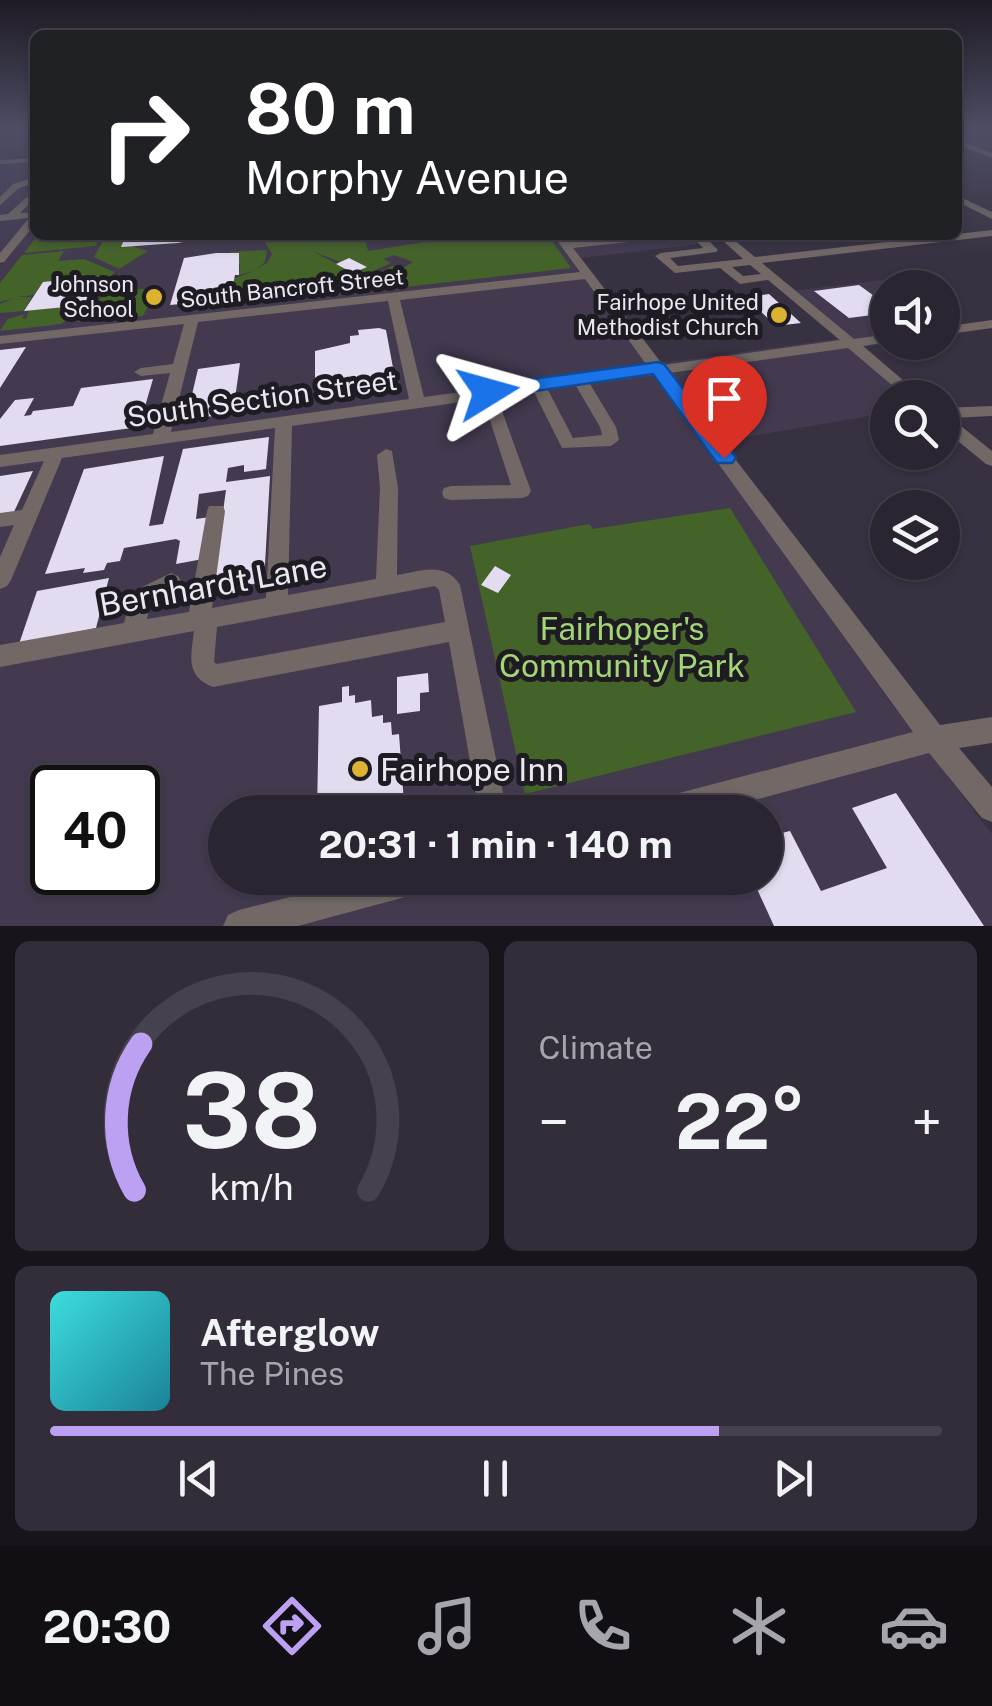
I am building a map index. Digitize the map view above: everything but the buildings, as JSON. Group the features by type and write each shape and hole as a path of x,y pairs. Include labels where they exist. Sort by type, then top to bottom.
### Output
{"street":[{"path":"0,202 16,186 30,182"},
{"path":"6,217 30,196"},
{"path":"962,201 992,216"},
{"path":"6,217 30,225"},
{"path":"0,239 30,225"},
{"path":"0,259 30,225"},
{"path":"962,235 992,233"},
{"path":"562,240 934,739 992,808"},
{"path":"701,240 712,250 661,256 675,270 892,240"},
{"path":"728,240 895,380"},
{"path":"722,264 740,280 771,276"},
{"name":"South Bancroft Street","path":"0,340 588,275"},
{"path":"393,297 417,402"},
{"path":"161,438 192,318"},
{"path":"960,328 992,324"},
{"name":"South Section Street","path":"0,460 870,340"},
{"path":"141,372 179,368"},
{"path":"538,385 568,444 611,440 608,427 579,379"},
{"path":"450,493 522,492 488,392"},
{"path":"960,414 992,410"},
{"path":"277,606 284,420"},
{"path":"960,432 992,460"},
{"path":"0,580 56,453"},
{"path":"386,455 392,502 384,536 387,586"},
{"path":"216,511 203,620 202,666 213,676 458,630 490,795"},
{"path":"0,520 28,516"},
{"name":"Bernhardt Lane","path":"0,656 438,577 448,585 458,630"},
{"path":"133,632 140,599 170,582"},
{"path":"724,795 934,739 992,730"},
{"path":"239,926 356,895"}],"shaded area":[{"path":"0,173 30,173 30,240 705,240 708,243 582,258 661,363 837,339 783,292 870,282 870,346 849,349 886,380 870,380 870,416 705,444 891,703 992,834 992,926 0,926 0,266 7,257 0,256"}],"green space":[{"path":"34,240 99,240 95,246 24,253"},
{"path":"103,240 130,240 135,247 148,251 119,269 94,257"},
{"path":"264,240 365,240 368,251 437,240 551,240 571,268 370,291 363,279 413,262 394,255 383,259 391,263 360,277 357,271 365,266 349,258 340,262 312,251 356,274 366,291 205,309 205,304 230,299 234,279 253,271 239,275 240,265 230,252 267,250 265,262 256,269 267,263 272,254"},
{"path":"64,251 58,261 84,259 115,272 99,288 108,289 61,324 0,331 8,319 25,314 22,318 26,319 29,310 85,305 99,276 43,282 34,295 16,297 32,297 24,311 0,313 0,304 14,298 0,302 0,283 22,255"},
{"path":"144,289 159,295 155,306 148,306 143,316 78,322 90,305 106,295"},
{"name":"Fairhoper's Community Park","path":"730,508 856,712 525,794 470,546 589,524 593,529"}],"place":[{"name":"Johnson School","path":"154,297"},
{"name":"Fairhope United Methodist Church","path":"779,315"},
{"name":"Fairhope Inn","path":"360,769"}],"route":[{"path":"488,392 658,368 724,458"}]}
